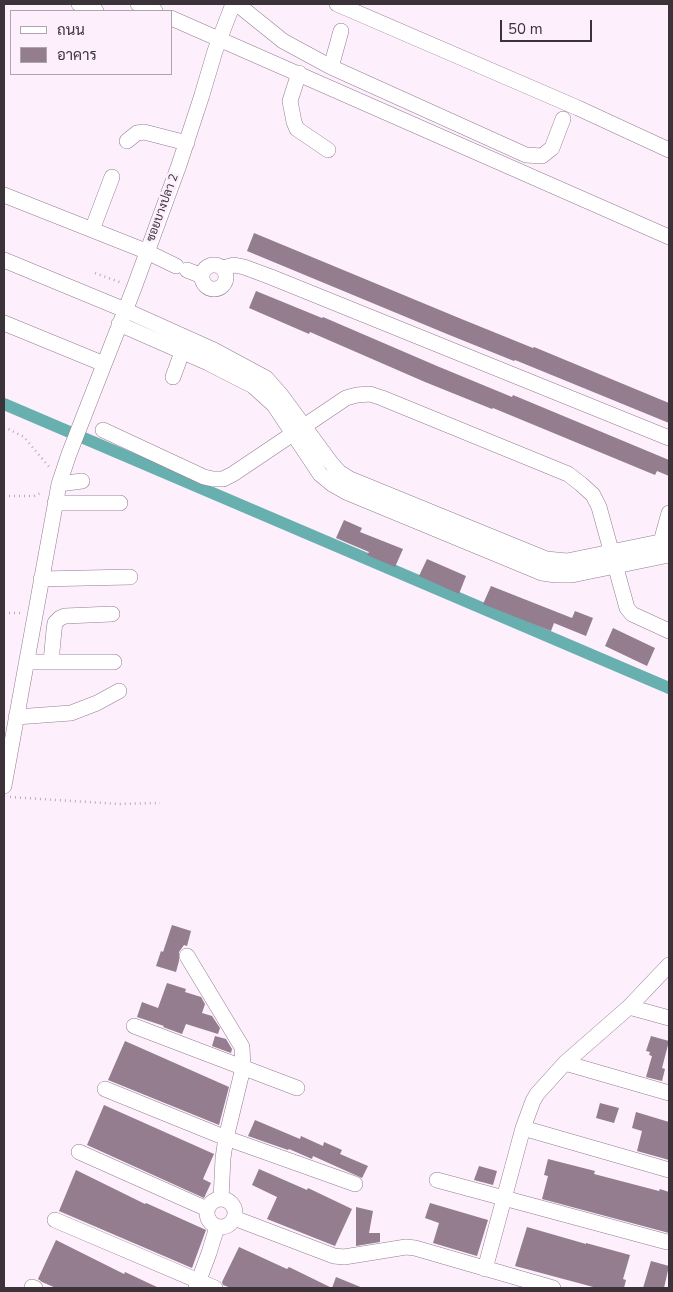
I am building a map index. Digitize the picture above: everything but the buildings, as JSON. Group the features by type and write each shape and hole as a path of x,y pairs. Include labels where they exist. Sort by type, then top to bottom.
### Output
{"street":[{"path":"78,4 93,10"},
{"path":"138,4 153,10"},
{"path":"235,4 283,41 331,67 526,155 542,156 552,148 563,119"},
{"name":"ซอยบางปลา 2","path":"4,786 59,484 86,409 134,288 187,143 220,38 235,4"},
{"path":"337,4 578,108 669,150"},
{"path":"172,18 669,237"},
{"path":"331,67 341,31"},
{"path":"299,73 290,100 294,122 297,129 328,150"},
{"path":"127,142 137,133 144,132 187,143"},
{"path":"92,230 112,177"},
{"path":"4,195 202,276 204,271 213,265 223,268 234,265 244,267 669,438"},
{"path":"4,260 125,310 211,357 266,378 273,385 299,430 339,472 350,478 546,559 567,560 669,555"},
{"path":"4,323 104,364"},
{"path":"119,324 182,352 211,357"},
{"path":"173,377 182,352"},
{"path":"103,430 204,476 213,479 224,479 346,398 370,394 382,398 568,474 581,484 593,495 598,507 627,608 632,614 669,631"},
{"path":"59,484 82,481"},
{"path":"55,503 120,503"},
{"path":"613,558 665,541 669,513"},
{"path":"41,579 130,576"},
{"path":"51,662 54,630 60,618 65,616 112,614"},
{"path":"27,662 114,662"},
{"path":"16,717 71,713 97,703 119,691"},
{"path":"187,956 242,1047 243,1068 226,1138 221,1199"},
{"path":"485,1269 523,1128 537,1094 565,1063 629,1006 669,965"},
{"path":"629,1006 669,1018"},
{"path":"134,1026 297,1088"},
{"path":"565,1063 669,1093"},
{"path":"105,1089 226,1138 355,1184"},
{"path":"523,1128 669,1170"},
{"path":"79,1152 207,1209"},
{"path":"437,1180 667,1242"},
{"path":"221,1199 231,1203 234,1208 234,1218 229,1224 217,1227 209,1222 207,1209 212,1202 221,1199"},
{"path":"234,1218 334,1256 344,1257 406,1247 416,1248 552,1288"},
{"path":"55,1220 197,1285 215,1288"},
{"path":"197,1285 217,1227"}],"path":[{"path":"95,273 134,288"},
{"path":"4,427 24,437 48,463 59,484 34,496 4,496"},
{"path":"4,613 35,613"},
{"path":"4,797 119,804 160,803"}],"waterway":[{"path":"4,404 669,688"}]}
